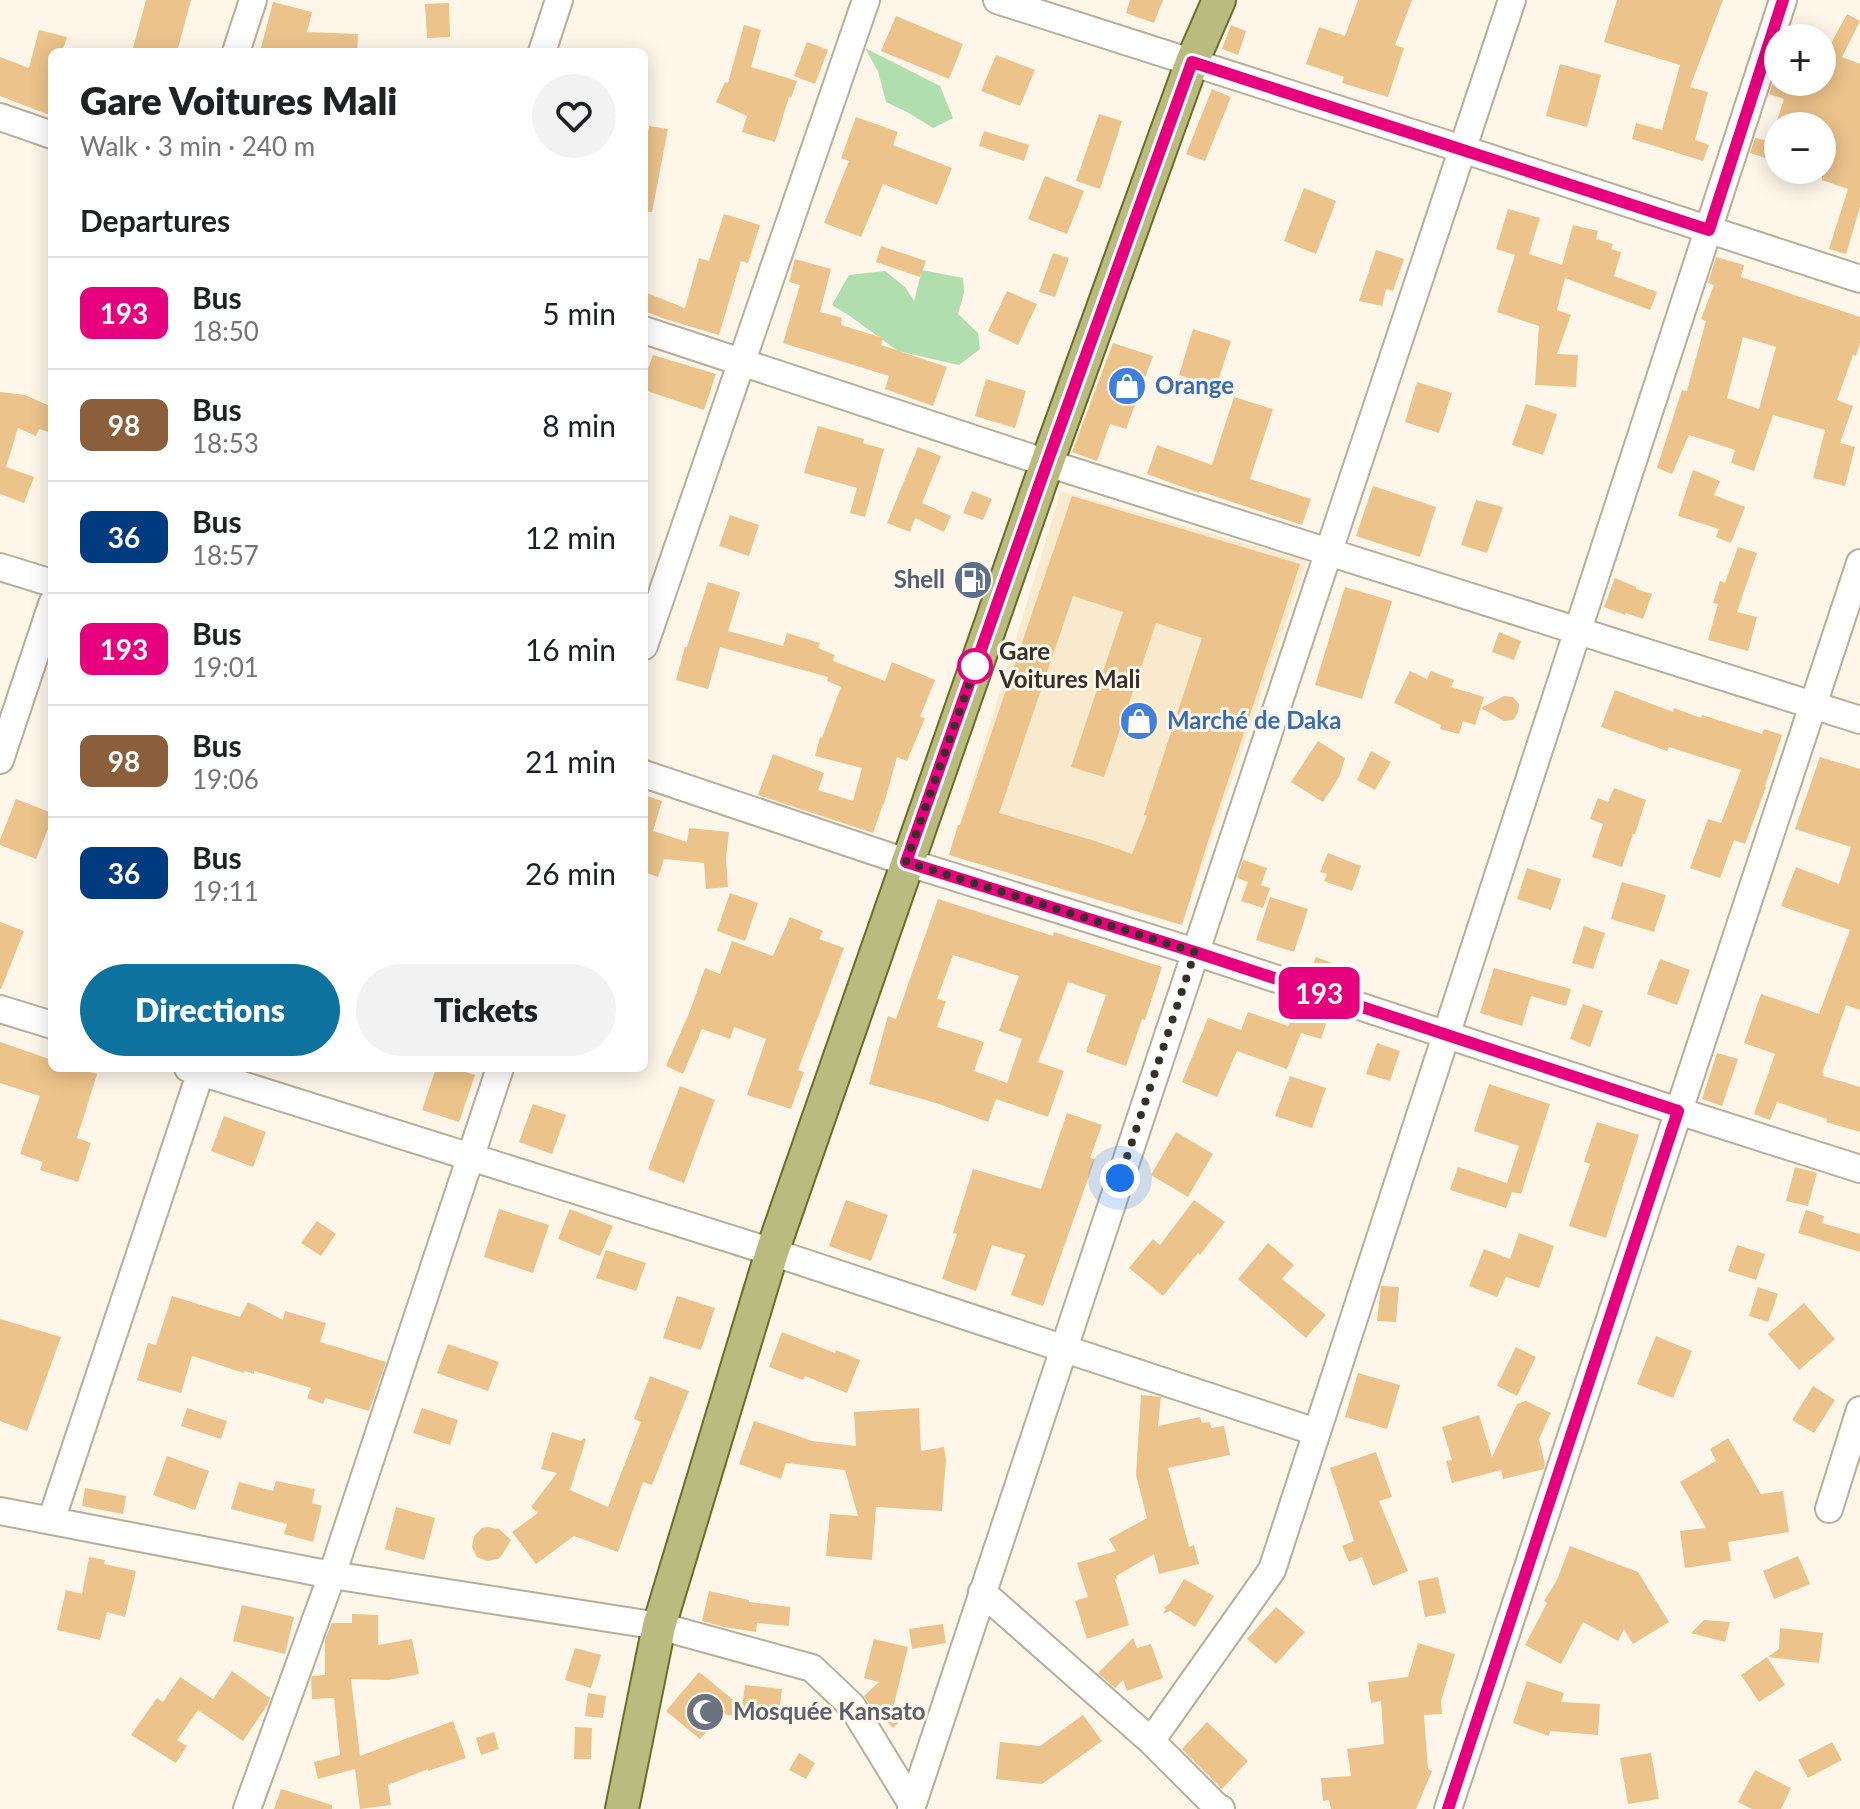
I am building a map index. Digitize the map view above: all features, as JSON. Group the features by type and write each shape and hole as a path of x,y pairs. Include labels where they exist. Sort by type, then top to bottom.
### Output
{"main road":[{"path":"622,1809 659,1626 772,1252 1047,463 1192,62 1219,0"}],"street":[{"path":"237,48 253,0"},
{"path":"543,48 559,0"},
{"path":"648,634 866,0"},
{"path":"997,0 1860,279"},
{"path":"911,1806 1512,0"},
{"path":"1151,1741 1272,1570 1783,0"},
{"path":"0,117 48,134"},
{"path":"648,331 1047,463 1860,720"},
{"path":"1448,1809 1860,563"},
{"path":"0,567 48,582"},
{"path":"0,760 48,616"},
{"path":"648,775 906,862 1195,952 1860,1169"},
{"path":"0,1009 48,1024"},
{"path":"51,1521 196,1072"},
{"path":"206,1072 772,1252 1316,1432"},
{"path":"247,1809 332,1575 499,1072"},
{"path":"1829,1509 1860,1410"},
{"path":"0,1511 332,1575 659,1626 812,1668 852,1706 911,1806"},
{"path":"982,1592 1151,1741 1221,1809"}],"shaded area":[{"path":"1061,491 1307,561 1182,925 950,855"}],"green space":[{"path":"865,48 940,86 953,118 933,128 886,102 878,71"},
{"path":"922,270 963,278 964,293 958,314 978,333 980,349 959,365 898,351 832,305 849,275 885,271 905,287 914,301"}],"building":[{"path":"146,0 191,0 178,48 133,48"},
{"path":"1130,0 1163,0 1154,23 1126,13"},
{"path":"1358,0 1412,0 1395,45 1404,48 1388,97 1342,83 1344,77 1306,64 1319,27 1345,36"},
{"path":"1617,0 1723,0 1690,87 1708,92 1695,140 1709,145 1703,161 1632,139 1636,123 1662,130 1680,65 1604,42"},
{"path":"273,2 312,12 307,32 358,34 357,48 261,48"},
{"path":"449,3 450,37 427,38 425,4"},
{"path":"1847,14 1860,21 1842,57 1860,64 1860,207 1846,254 1829,249 1848,189 1834,184 1836,184 1836,112 1780,112 1784,99 1775,96 1836,96 1836,34"},
{"path":"896,16 963,44 949,79 881,51"},
{"path":"744,25 761,30 751,67 797,81 775,142 742,132 747,116 716,102 725,82 728,83"},
{"path":"1231,25 1246,31 1238,55 1222,49"},
{"path":"39,30 67,37 63,48 48,48 48,114 0,96 0,57 29,68"},
{"path":"807,42 828,50 815,84 794,76"},
{"path":"996,55 1035,70 1020,106 981,91"},
{"path":"1560,64 1601,75 1587,127 1546,116"},
{"path":"1212,89 1231,97 1205,161 1186,154"},
{"path":"1099,114 1122,121 1100,189 1076,181"},
{"path":"856,117 898,132 893,145 952,168 937,205 883,184 861,237 824,223 849,161 841,158"},
{"path":"649,126 668,129 652,212 648,212"},
{"path":"984,131 1029,145 1024,161 979,146"},
{"path":"1755,138 1764,140 1764,158 1750,153"},
{"path":"1045,176 1084,191 1067,234 1028,219"},
{"path":"1304,188 1336,201 1316,254 1284,241"},
{"path":"1508,209 1540,218 1529,254 1562,265 1573,225 1598,231 1596,239 1613,244 1611,249 1621,252 1614,276 1657,292 1650,310 1565,278 1557,310 1571,315 1557,354 1578,355 1576,387 1535,385 1539,326 1497,312 1515,255 1496,249"},
{"path":"724,214 760,225 748,263 741,261 719,335 648,313 648,294 685,308 699,258 709,261"},
{"path":"881,246 926,261 920,277 876,262"},
{"path":"1376,250 1404,259 1393,291 1386,289 1382,306 1359,301"},
{"path":"1053,253 1069,258 1055,297 1039,292"},
{"path":"1716,257 1744,265 1741,277 1860,317 1860,343 1837,400 1853,406 1840,443 1855,447 1845,486 1813,478 1825,430 1773,415 1754,471 1731,463 1735,450 1689,435 1672,474 1657,468 1682,390 1687,391 1706,321 1701,319 1714,285 1708,283","holes":["1743,337 1776,347 1759,409 1727,398"]},
{"path":"795,259 831,269 820,312 842,318 841,325 883,338 881,345 947,367 933,406 885,389 889,376 783,343 800,285 789,282"},
{"path":"1007,291 1037,304 1018,345 988,331"},
{"path":"1193,329 1231,341 1216,387 1179,375"},
{"path":"1113,343 1153,356 1126,429 1110,424 1097,461 1072,452"},
{"path":"653,355 716,374 704,410 648,391 648,369"},
{"path":"986,379 1026,391 1015,428 975,416"},
{"path":"1417,382 1452,393 1439,433 1405,422"},
{"path":"0,392 25,395 48,405 48,432 39,429 36,436 18,428 6,467 34,477 24,503 0,494"},
{"path":"1234,397 1273,409 1250,479 1311,499 1302,525 1147,474 1157,445 1212,465"},
{"path":"1526,404 1557,414 1543,455 1512,445"},
{"path":"818,426 864,439 863,443 884,449 865,517 850,513 857,488 804,473"},
{"path":"918,447 941,456 922,503 951,516 944,532 915,518 910,532 887,523"},
{"path":"1693,470 1720,481 1714,495 1745,507 1731,543 1716,537 1719,529 1678,516"},
{"path":"1373,486 1436,507 1420,557 1356,536"},
{"path":"972,491 992,499 983,520 963,513"},
{"path":"1072,496 1300,564 1182,925 949,855","holes":["1073,596 1123,612 1071,767 1104,777 1156,623 1202,638 1144,815 1147,816 1132,854 999,813"]},
{"path":"1476,500 1503,507 1487,553 1461,545"},
{"path":"730,515 759,525 749,556 719,546"},
{"path":"1738,547 1757,553 1737,612 1757,617 1748,651 1708,640 1718,604 1713,603 1720,581 1725,583"},
{"path":"1615,578 1652,594 1643,619 1604,607"},
{"path":"708,582 740,592 728,631 783,646 787,633 820,643 818,648 835,655 833,661 885,681 892,662 935,680 920,717 925,718 907,761 897,757 873,833 758,795 773,754 824,773 818,790 853,801 862,768 815,756 841,687 827,681 828,677 720,647 708,689 676,680"},
{"path":"1345,587 1392,601 1362,699 1315,685"},
{"path":"1499,632 1521,641 1514,660 1492,652"},
{"path":"1410,671 1427,679 1431,671 1454,680 1451,687 1484,697 1475,725 1463,721 1459,734 1440,729 1441,725 1394,703"},
{"path":"1615,690 1673,712 1674,708 1762,734 1764,729 1782,735 1745,844 1734,840 1720,878 1690,868 1708,819 1721,823 1741,770 1669,747 1667,751 1601,727"},
{"path":"1504,696 1513,697 1519,704 1513,720 1504,721 1481,708"},
{"path":"1318,741 1345,758 1339,777 1323,802 1291,782"},
{"path":"1371,751 1391,762 1375,790 1357,780"},
{"path":"1820,757 1860,769 1860,1010 1846,1005 1822,1073 1823,1076 1860,1087 1860,1132 1777,1102 1770,1120 1754,1114 1775,1054 1744,1043 1761,994 1819,1014 1850,930 1781,906 1796,867 1839,884 1851,847 1795,829"},
{"path":"1614,788 1646,800 1622,867 1592,857 1603,824 1590,819 1598,798 1608,802"},
{"path":"648,796 662,801 653,831 687,842 689,828 729,832 726,858 728,887 706,889 704,863 664,859 658,877 648,873"},
{"path":"16,799 48,811 48,829 36,859 0,845"},
{"path":"1328,853 1361,866 1352,891 1324,881 1327,874 1320,872"},
{"path":"1243,860 1267,868 1261,885 1270,888 1263,908 1241,901 1248,882 1237,878"},
{"path":"1527,868 1561,879 1551,910 1517,899"},
{"path":"1622,882 1666,895 1654,932 1611,919"},
{"path":"730,893 758,903 745,941 717,931"},
{"path":"1270,897 1308,909 1294,952 1256,940"},
{"path":"938,899 1162,967 1126,1066 1086,1052 1106,995 1068,982 1038,1062 1064,1071 1048,1117 996,1099 988,1122 869,1084 888,1016 896,1019","holes":["953,955 1019,976 999,1031 1022,1039 1007,1083 974,1071 984,1042 937,1027 946,1001 937,999"]},
{"path":"790,917 823,931 819,939 844,948 798,1070 804,1072 791,1109 747,1095 766,1039 734,1027 730,1039 702,1029 683,1074 666,1066 705,968 720,974 732,941 773,956"},
{"path":"0,922 24,931 1,989 0,989"},
{"path":"1584,926 1605,933 1593,969 1572,963"},
{"path":"1316,957 1343,967 1337,982 1310,972"},
{"path":"1660,959 1690,970 1677,1005 1647,994"},
{"path":"1494,968 1571,989 1566,1006 1531,996 1522,1026 1480,1013"},
{"path":"1296,1003 1329,1014 1321,1039 1301,1033 1287,1069 1237,1051 1217,1097 1182,1082 1208,1018 1241,1030 1248,1012 1288,1026"},
{"path":"1583,1004 1603,1011 1590,1047 1570,1039"},
{"path":"0,1042 48,1059 48,1072 97,1074 77,1138 91,1143 78,1182 40,1170 43,1162 20,1154 40,1096 0,1083"},
{"path":"1377,1043 1400,1051 1390,1081 1366,1074"},
{"path":"1717,1053 1738,1059 1722,1106 1702,1099"},
{"path":"435,1072 475,1075 459,1122 422,1110"},
{"path":"1290,1076 1326,1088 1312,1128 1275,1116"},
{"path":"1489,1084 1550,1104 1521,1194 1512,1192 1506,1208 1450,1190 1458,1167 1507,1183 1519,1146 1474,1131"},
{"path":"680,1086 715,1100 684,1183 648,1169"},
{"path":"533,1104 566,1115 552,1154 519,1142"},
{"path":"1067,1113 1102,1125 1090,1158 1095,1159 1043,1306 1011,1295 1025,1255 992,1245 976,1291 942,1279 973,1169 1041,1189"},
{"path":"224,1116 266,1132 253,1167 211,1151"},
{"path":"1597,1122 1639,1135 1606,1238 1569,1226 1590,1164 1584,1162"},
{"path":"1176,1132 1213,1154 1188,1197 1151,1175"},
{"path":"1795,1167 1817,1173 1808,1206 1786,1201"},
{"path":"846,1200 888,1215 871,1261 829,1246"},
{"path":"1194,1200 1225,1222 1163,1296 1129,1268 1153,1239 1160,1245"},
{"path":"499,1209 549,1225 533,1273 484,1257"},
{"path":"570,1209 613,1226 600,1256 558,1239"},
{"path":"1806,1210 1824,1216 1822,1223 1860,1234 1860,1252 1798,1233"},
{"path":"317,1221 336,1234 321,1256 301,1243"},
{"path":"1519,1233 1554,1246 1539,1288 1506,1277 1497,1297 1469,1286 1484,1249 1510,1259"},
{"path":"1268,1243 1294,1265 1282,1279 1326,1315 1306,1338 1238,1279"},
{"path":"1737,1245 1765,1254 1756,1280 1728,1271"},
{"path":"606,1250 646,1263 636,1291 596,1278"},
{"path":"1381,1286 1399,1287 1396,1322 1377,1321"},
{"path":"1758,1287 1778,1294 1768,1322 1749,1316"},
{"path":"172,1296 240,1317 248,1302 283,1320 285,1311 326,1323 320,1342 386,1362 369,1411 325,1398 323,1404 307,1398 311,1388 254,1371 254,1374 244,1373 192,1356 181,1393 137,1380 148,1343 156,1345"},
{"path":"677,1296 715,1308 701,1350 663,1338"},
{"path":"1804,1303 1835,1339 1799,1370 1768,1334"},
{"path":"0,1319 61,1337 27,1431 0,1421"},
{"path":"782,1332 860,1360 847,1393 805,1376 803,1380 769,1367"},
{"path":"1656,1336 1692,1351 1673,1398 1637,1384"},
{"path":"448,1344 499,1362 488,1391 437,1373"},
{"path":"1516,1347 1536,1357 1517,1396 1497,1386"},
{"path":"1358,1373 1400,1385 1387,1429 1345,1417"},
{"path":"650,1376 689,1391 652,1485 643,1482 618,1552 574,1536 536,1564 512,1532 538,1513 531,1507 557,1473 541,1469 552,1432 581,1441 586,1439 570,1490 608,1507 641,1422 634,1419"},
{"path":"1813,1386 1835,1400 1814,1433 1792,1420"},
{"path":"1141,1395 1161,1397 1158,1426 1200,1417 1202,1423 1210,1422 1211,1428 1224,1426 1230,1455 1168,1468 1189,1547 1194,1545 1199,1564 1159,1574 1154,1554 1116,1576 1129,1625 1087,1639 1075,1601 1088,1597 1077,1563 1116,1551 1109,1539 1147,1518 1136,1475"},
{"path":"1526,1401 1551,1413 1539,1439 1544,1469 1503,1479 1501,1470 1452,1483 1446,1461 1452,1460 1442,1427 1479,1415 1492,1457 1517,1404"},
{"path":"187,1408 227,1421 221,1439 181,1426"},
{"path":"422,1408 458,1420 450,1445 413,1433"},
{"path":"919,1408 921,1451 944,1447 946,1460 942,1511 876,1507 872,1560 826,1556 830,1514 858,1516 845,1470 786,1463 781,1479 739,1464 754,1421 812,1441 856,1446 854,1412"},
{"path":"1728,1438 1761,1494 1783,1491 1789,1532 1728,1542 1731,1561 1685,1568 1680,1531 1706,1528 1680,1482 1716,1461 1710,1449"},
{"path":"1376,1452 1392,1497 1379,1501 1408,1571 1373,1586 1362,1557 1349,1562 1342,1546 1354,1541 1330,1468"},
{"path":"167,1456 209,1471 195,1510 153,1495"},
{"path":"276,1481 315,1489 312,1503 322,1506 313,1542 284,1534 287,1524 231,1509 239,1482 273,1491"},
{"path":"85,1488 126,1496 123,1514 82,1506"},
{"path":"396,1507 435,1518 424,1560 385,1549"},
{"path":"487,1527 499,1529 511,1540 498,1559 487,1561 477,1557 472,1547 474,1536"},
{"path":"1570,1546 1638,1572 1669,1622 1633,1644 1624,1629 1618,1641 1583,1622 1561,1664 1525,1645 1547,1603 1544,1601 1557,1580"},
{"path":"1798,1556 1810,1584 1774,1599 1763,1571"},
{"path":"89,1557 105,1560 104,1564 136,1571 125,1617 107,1612 100,1640 57,1630 66,1590 82,1594"},
{"path":"1438,1577 1446,1613 1425,1617 1418,1581"},
{"path":"1184,1579 1214,1596 1195,1627 1170,1611 1163,1614"},
{"path":"709,1591 749,1602 790,1607 789,1626 757,1623 756,1632 702,1621"},
{"path":"242,1605 294,1617 285,1654 233,1641"},
{"path":"1276,1607 1305,1632 1276,1664 1247,1639"},
{"path":"352,1614 378,1615 378,1645 412,1639 419,1674 389,1680 351,1679 360,1756 453,1721 466,1758 388,1785 391,1805 360,1809 355,1769 318,1779 314,1762 340,1755 334,1698 312,1699 311,1679 312,1676 325,1675 325,1640 332,1623 352,1623"},
{"path":"1704,1620 1730,1622 1725,1642 1691,1633"},
{"path":"943,1624 946,1643 912,1649 909,1629"},
{"path":"1780,1628 1823,1633 1819,1663 1768,1657 1779,1649"},
{"path":"1133,1638 1137,1648 1151,1644 1163,1678 1127,1691 1123,1680 1115,1688 1098,1673"},
{"path":"874,1639 908,1647 894,1704 906,1716 893,1728 864,1696 879,1682 864,1678"},
{"path":"1418,1643 1455,1654 1441,1701 1442,1714 1424,1715 1428,1769 1432,1771 1416,1809 1331,1809 1329,1800 1323,1801 1321,1778 1351,1776 1347,1749 1384,1744 1381,1701 1371,1703 1368,1682 1408,1677"},
{"path":"575,1648 601,1655 591,1688 565,1680"},
{"path":"1767,1657 1785,1685 1759,1702 1741,1675"},
{"path":"232,1671 270,1698 243,1741 198,1710 177,1740 187,1746 176,1763 131,1735 157,1698 163,1702 180,1677 213,1699"},
{"path":"699,1672 742,1707 745,1685 782,1689 778,1721 722,1714 700,1739 666,1711"},
{"path":"1527,1681 1564,1693 1561,1702 1600,1704 1598,1735 1550,1731 1549,1736 1513,1723"},
{"path":"588,1693 606,1696 603,1718 585,1716"},
{"path":"1083,1715 1102,1741 1042,1784 996,1779 1000,1742 1040,1746"},
{"path":"1207,1722 1248,1761 1222,1789 1182,1749"},
{"path":"575,1727 592,1728 591,1759 574,1759"},
{"path":"494,1732 499,1749 481,1755 476,1738"},
{"path":"1832,1742 1842,1760 1808,1778 1798,1760"},
{"path":"799,1753 815,1763 806,1779 789,1770"},
{"path":"1651,1753 1659,1799 1628,1804 1620,1758"},
{"path":"1755,1770 1791,1788 1781,1809 1752,1809 1738,1802"},
{"path":"281,1789 332,1805 332,1809 274,1809"}],"bus line":[{"name":"193","path":"1448,1809 1678,1111 1195,952 906,862 1192,62 1709,230 1783,0"}],"place":[{"name":"Orange","path":"1127,386"},
{"name":"Shell","path":"973,580"},
{"name":"Gare Voitures Mali","path":"975,666"},
{"name":"Marché de Daka","path":"1139,721"},
{"name":"Mosquée Kansato","path":"705,1712"}],"route":[{"path":"975,666 977,662 906,862 1195,952 1120,1178"}]}
